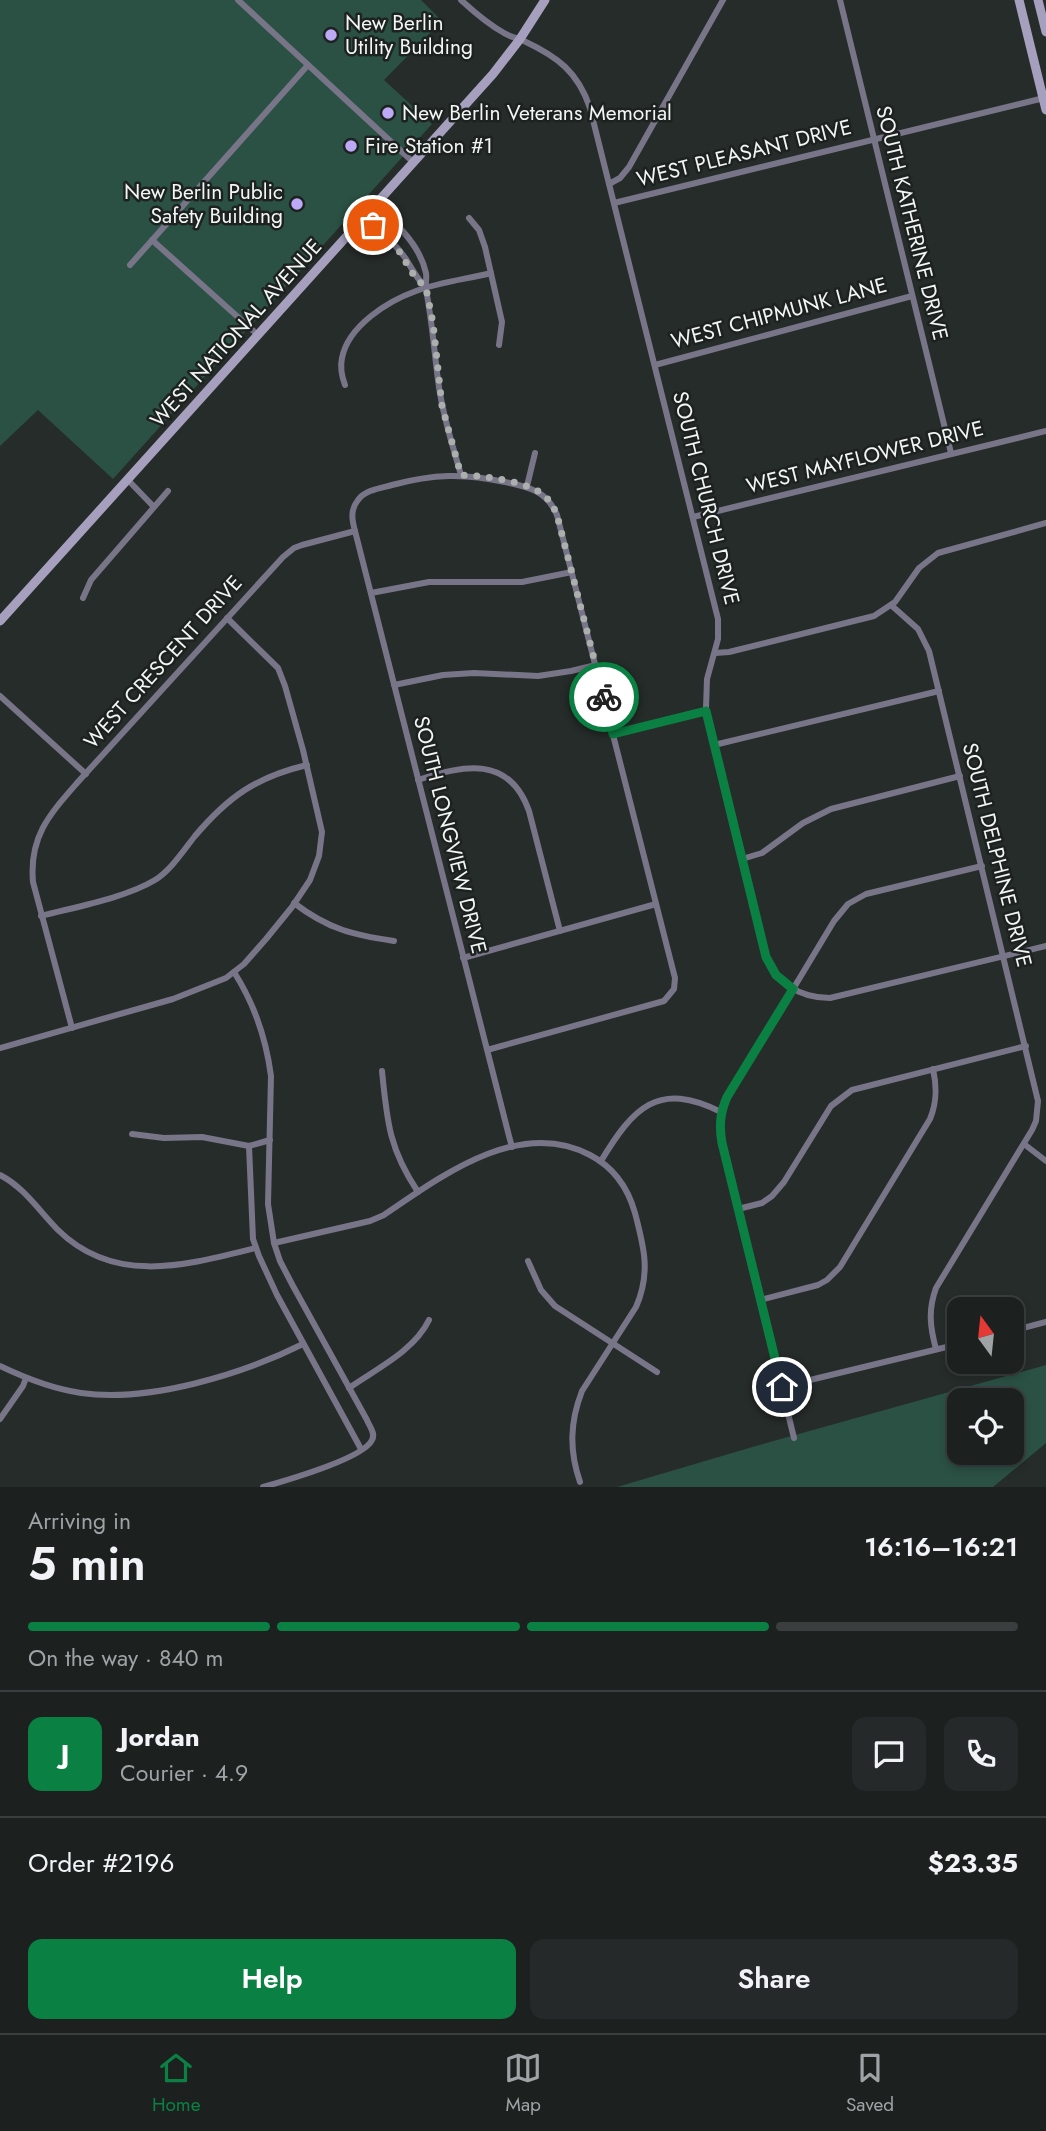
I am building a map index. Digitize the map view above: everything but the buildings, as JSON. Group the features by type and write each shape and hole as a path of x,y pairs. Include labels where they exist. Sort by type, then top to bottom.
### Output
{"main road":[{"name":"WEST NATIONAL AVENUE","path":"0,621 493,74 545,0"},
{"path":"1019,0 1045,97 1046,110"},
{"path":"1038,0 1046,32"}],"street":[{"path":"238,0 413,163"},
{"name":"SOUTH CHURCH DRIVE","path":"461,0 508,36 543,50 578,80 590,108 718,619 718,639 707,679 706,711 766,957 776,975 793,989"},
{"path":"609,184 620,178 629,167 723,0"},
{"name":"SOUTH KATHERINE DRIVE","path":"840,0 951,453"},
{"path":"130,265 309,65"},
{"name":"WEST PLEASANT DRIVE","path":"614,203 1045,97"},
{"path":"375,206 400,228 419,255 426,274 442,406 461,475"},
{"path":"364,218 396,246 415,277 426,288"},
{"path":"469,218 483,238 502,322 499,345"},
{"path":"152,240 258,335"},
{"path":"345,385 341,367 342,356 357,330 374,314 386,305 426,288 491,273"},
{"name":"WEST CHIPMUNK LANE","path":"655,365 912,296"},
{"name":"WEST MAYFLOWER DRIVE","path":"693,517 1046,431"},
{"path":"527,486 535,453"},
{"path":"355,531 352,515 357,500 365,493 416,479 478,476 527,486 545,496 553,506 596,665 675,978 672,992 664,1001 487,1050"},
{"path":"128,480 153,506"},
{"path":"83,598 91,580 168,491"},
{"path":"715,653 866,619 883,612 891,605 919,568 938,553 1046,523"},
{"name":"SOUTH LONGVIEW DRIVE","path":"355,531 512,1147"},
{"name":"WEST CRESCENT DRIVE","path":"41,916 33,882 33,859 41,828 56,807 268,572 294,548 355,531"},
{"path":"371,593 429,582 522,582 572,572"},
{"name":"SOUTH DELPHINE DRIVE","path":"891,605 912,622 925,639 1038,1101 1036,1121 1024,1144 936,1288 929,1319 936,1349"},
{"path":"0,1048 196,992 226,978 244,964 310,880 319,856 322,832 285,686 278,668 227,618"},
{"path":"394,685 443,675 474,673 538,676 596,665"},
{"path":"714,745 939,691"},
{"path":"0,696 86,774"},
{"path":"613,734 706,711"},
{"path":"72,1028 41,916 134,889 155,879 171,866 206,823 234,796 255,783 307,765"},
{"path":"418,780 464,767 477,767 495,772 515,786 529,811 560,931"},
{"path":"742,859 762,853 803,823 831,809 960,776"},
{"path":"794,1438 722,1143 721,1112 727,1097 834,921 848,904 866,894 982,866"},
{"path":"294,903 320,922 339,930 394,941"},
{"path":"463,958 656,904"},
{"path":"793,989 812,997 830,998 1046,946"},
{"path":"234,972 248,996 264,1034 271,1076 268,1204 274,1243 293,1286 373,1432 372,1440 361,1449 312,1473 263,1487"},
{"path":"738,1209 762,1202 779,1189 826,1112 841,1096 861,1086 1026,1046"},
{"path":"760,1300 818,1285 840,1267 930,1119 937,1091 933,1069"},
{"path":"382,1071 387,1124 394,1148 418,1192"},
{"path":"601,1161 628,1121 650,1104 670,1098 687,1098 721,1112"},
{"path":"132,1134 164,1138 202,1137 249,1146 270,1140"},
{"path":"274,1243 370,1221 384,1215 458,1166 512,1147 540,1143 558,1144 579,1149 601,1161 618,1179 631,1202 645,1260 645,1276 636,1307 582,1391 573,1418 572,1443 580,1482"},
{"path":"1024,1144 1046,1161"},
{"path":"249,1146 251,1212 256,1248 303,1344 361,1449"},
{"path":"0,1175 24,1191 58,1230 78,1247 100,1260 123,1266 154,1267 189,1263 256,1248"},
{"path":"527,1261 536,1283 548,1300 657,1372"},
{"path":"349,1388 413,1342 429,1320"},
{"path":"1024,1328 1046,1322"},
{"path":"0,1366 26,1378 81,1393 115,1395 150,1392 230,1373 256,1365 303,1344"},
{"path":"782,1387 947,1347"},
{"path":"0,1419 26,1378"}],"green space":[{"path":"0,0 421,0 442,21 384,80 432,124 113,479 38,410 0,446"},
{"path":"1046,1365 1046,1443 1024,1461 1024,1388 964,1388 1014,1374 1024,1374 1024,1371"},
{"path":"947,1393 947,1465 1020,1465 993,1487 617,1487"}],"way so far":[{"path":"373,225 396,246 415,277 426,288 431,308 442,406 461,475 527,486 545,496 553,506 604,697"}],"place":[{"name":"New Berlin Utility Building","path":"331,35"},
{"name":"New Berlin Veterans Memorial","path":"388,113"},
{"name":"Fire Station #1","path":"351,146"},
{"name":"New Berlin Public Safety Building","path":"297,204"}],"route":[{"path":"604,697 613,734 706,711 766,957 776,975 793,989 727,1097 722,1107 720,1122 722,1143 782,1387"}]}
